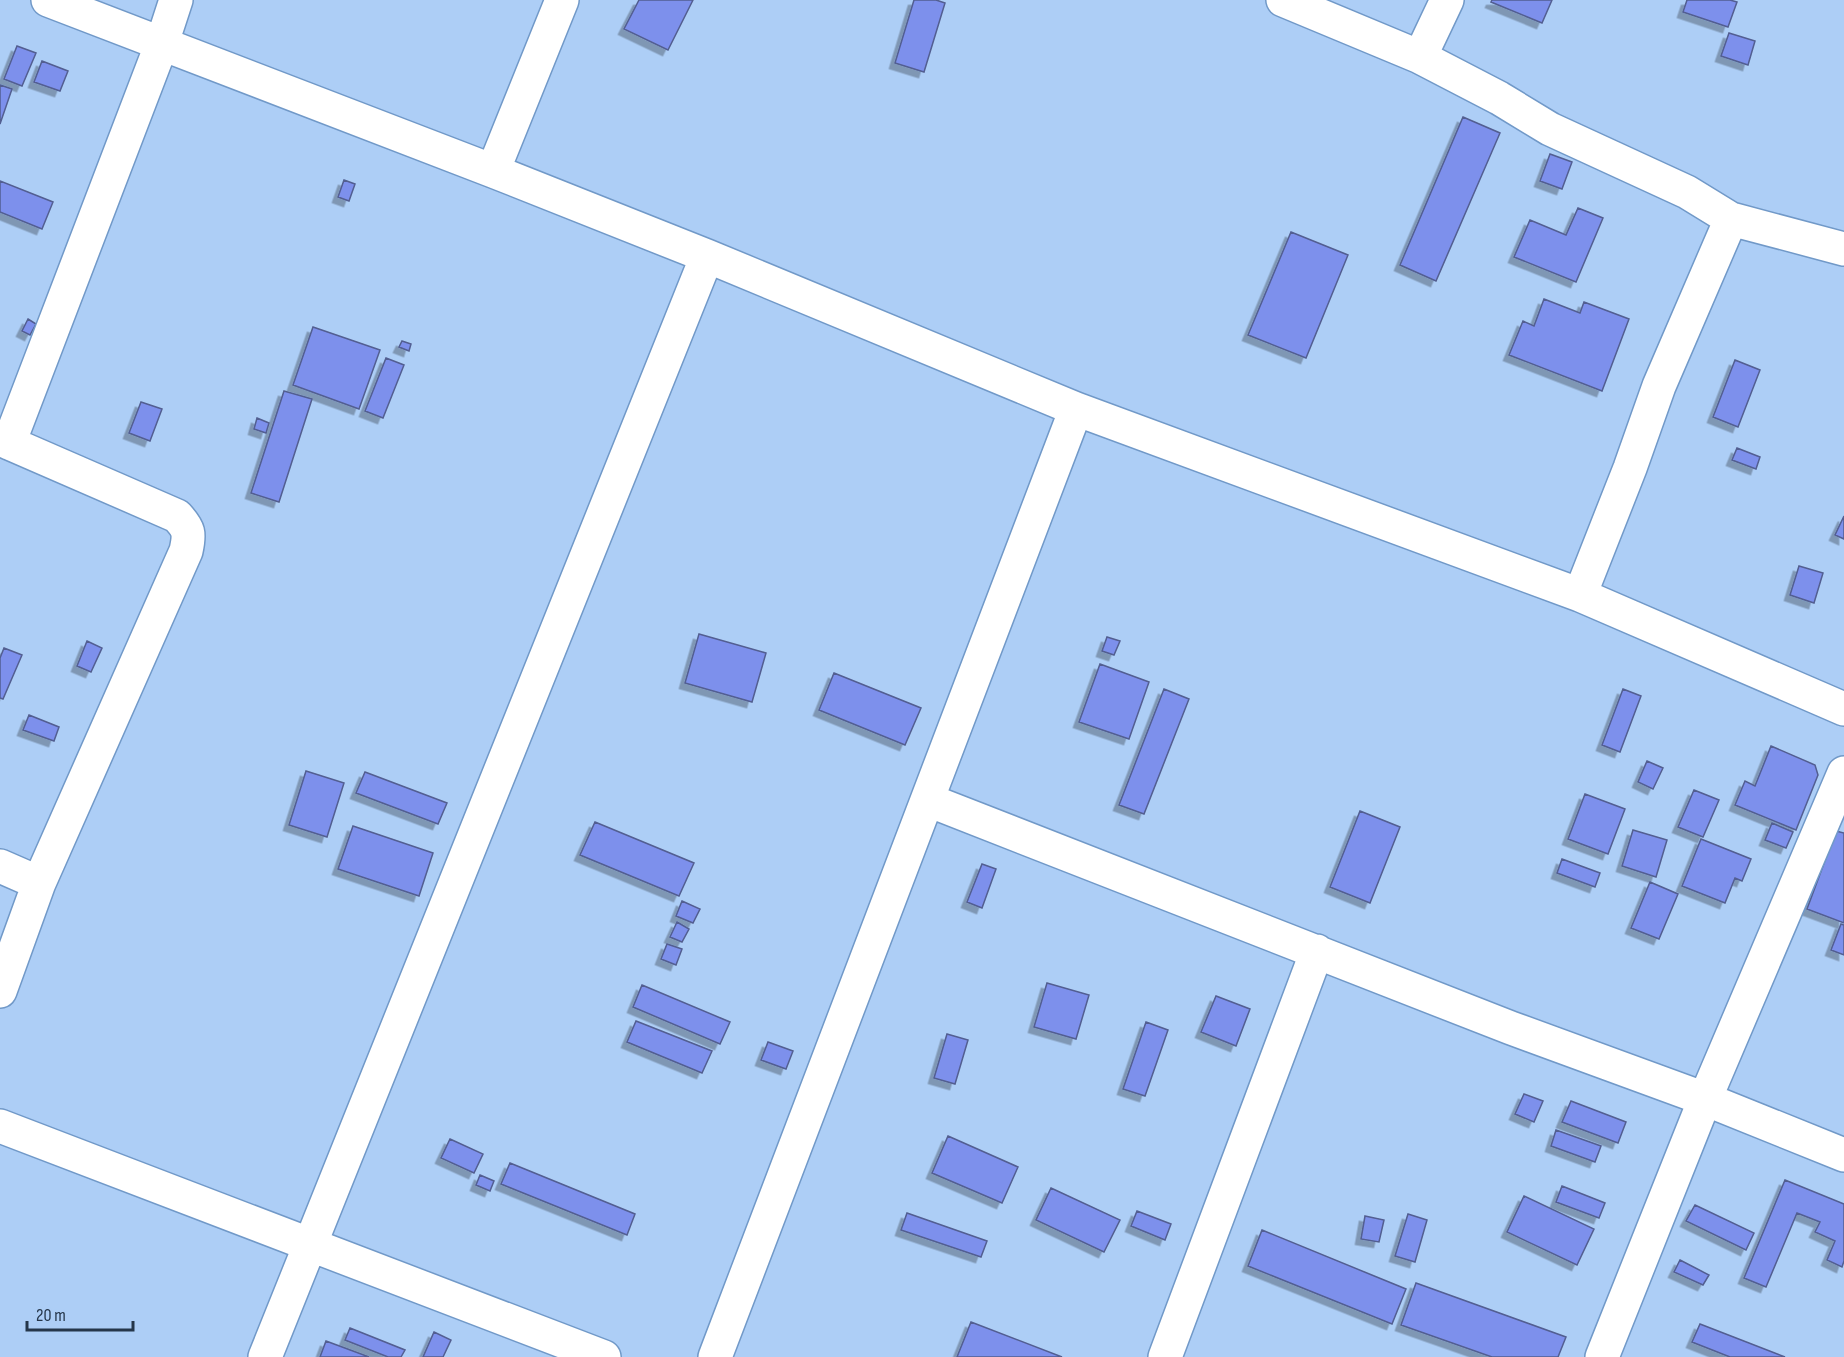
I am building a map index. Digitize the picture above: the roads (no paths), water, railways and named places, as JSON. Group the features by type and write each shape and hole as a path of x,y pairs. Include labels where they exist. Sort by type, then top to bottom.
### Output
{"street":[{"path":"48,0 494,171 707,256 1076,409 1580,595 1844,709"},
{"path":"0,991 39,883 186,551 189,538 187,527 177,516 5,441 162,43 176,0"},
{"path":"494,171 562,0"},
{"path":"1283,0 1420,57 1500,98 1550,129 1679,189 1731,219 1810,238 1844,249"},
{"path":"1420,57 1447,0"},
{"path":"1580,595 1630,468 1659,386 1731,219"},
{"path":"265,1357 707,256"},
{"path":"715,1357 1076,409"},
{"path":"1602,1357 1705,1099 1844,773"},
{"path":"928,800 1511,1028 1705,1099 1844,1155"},
{"path":"0,866 39,883"},
{"path":"1165,1357 1317,951"},
{"path":"0,1126 604,1357"}]}
